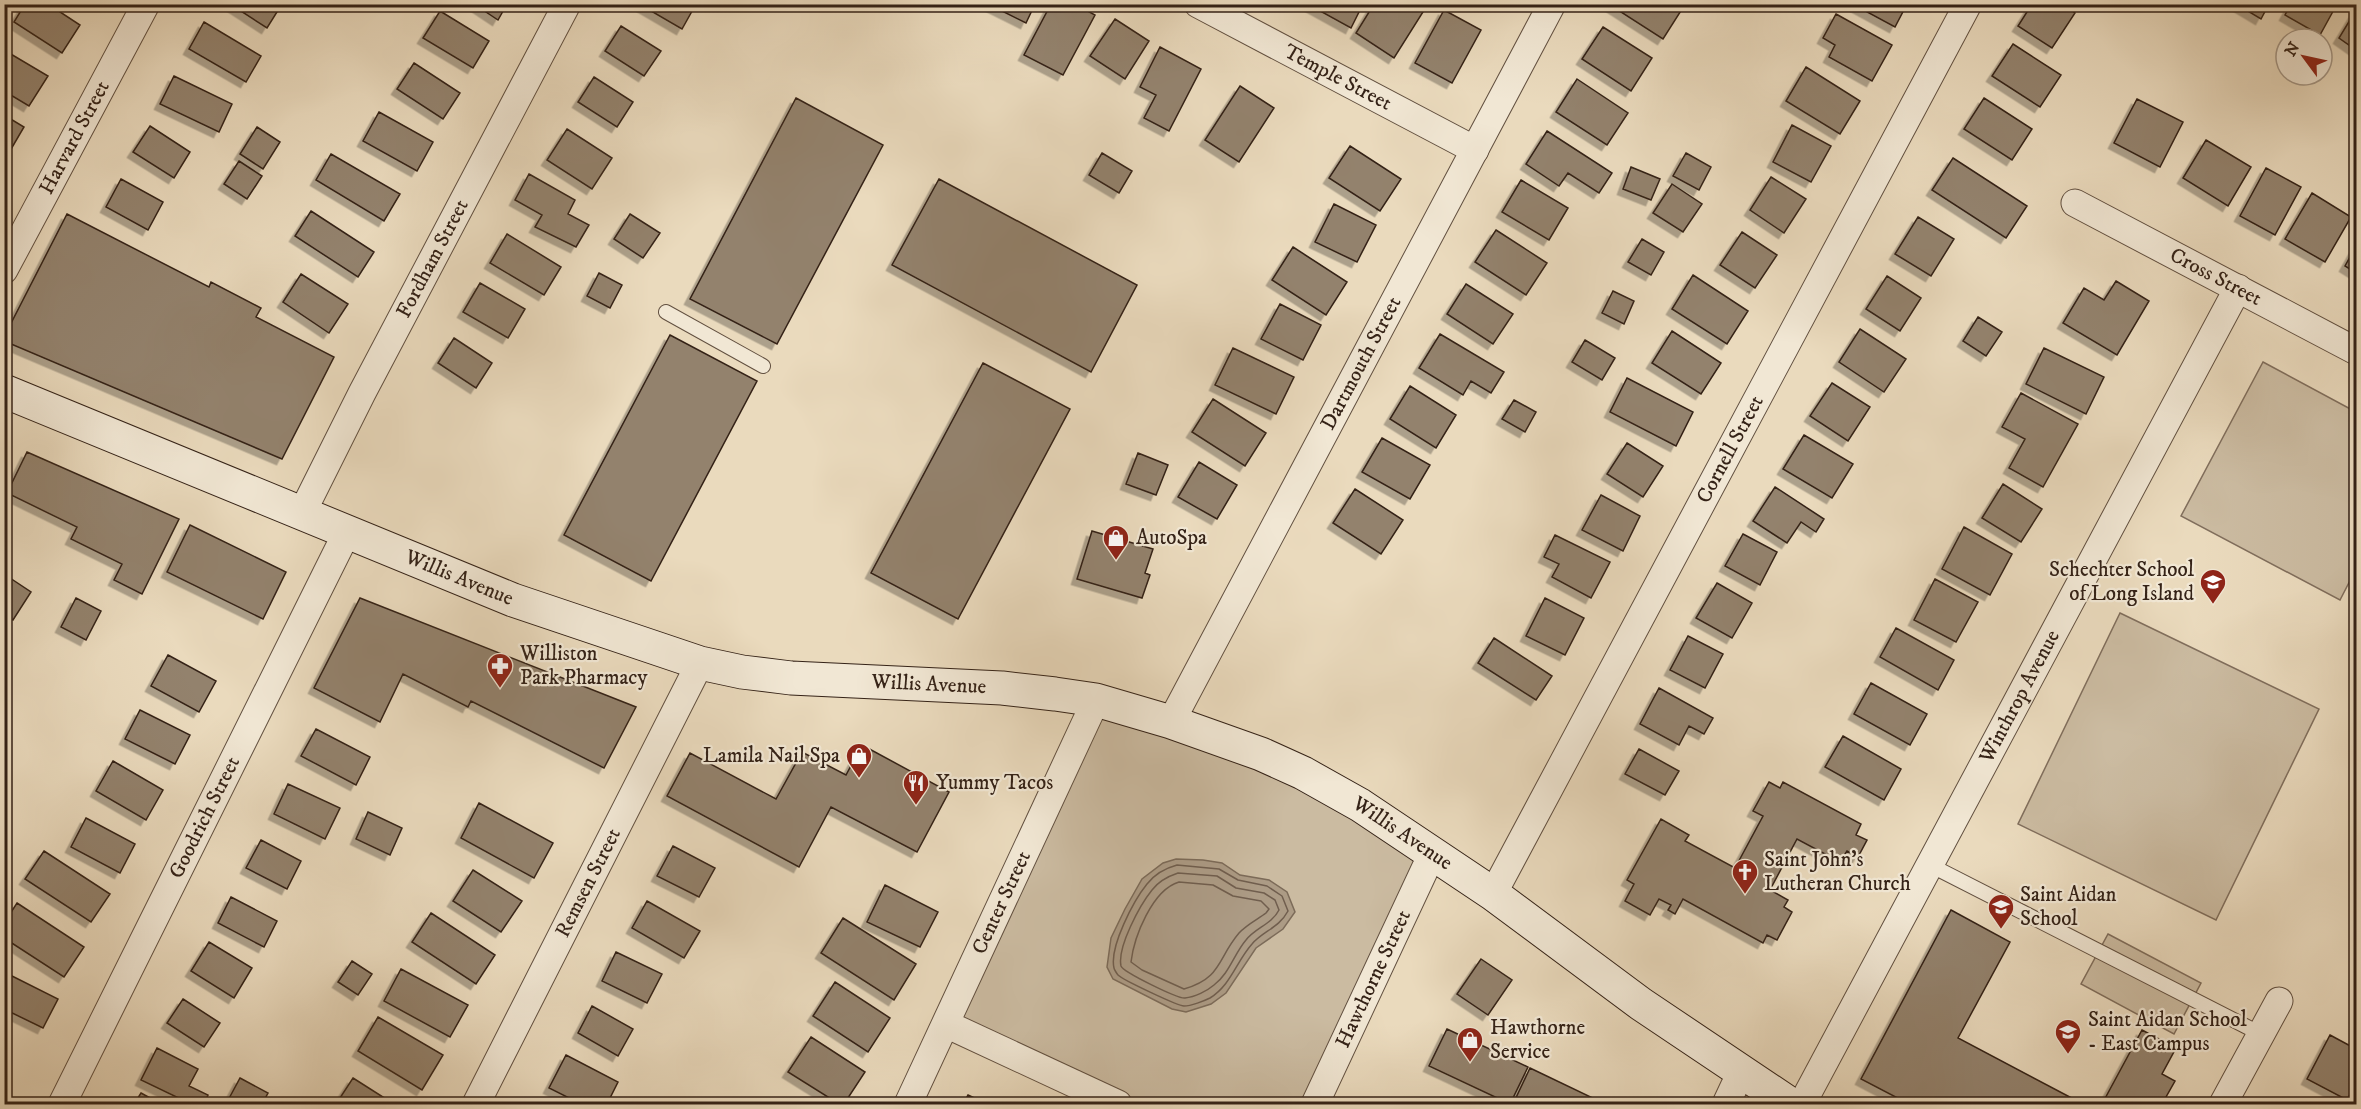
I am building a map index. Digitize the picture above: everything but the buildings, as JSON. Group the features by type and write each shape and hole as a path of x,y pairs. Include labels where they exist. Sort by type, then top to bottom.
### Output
{"main road":[{"name":"Willis Avenue","path":"6,394 522,603 700,663 742,672 791,678 1002,688 1096,700 1171,722 1261,754 1348,797 1493,894 1641,1004 1790,1104"}],"street":[{"name":"Harvard Street","path":"4,270 146,4"},
{"name":"Fordham Street","path":"302,513 367,382 567,4"},
{"name":"Temple Street","path":"1198,4 1475,150"},
{"name":"Dartmouth Street","path":"1171,722 1552,4"},
{"name":"Cornell Street","path":"1493,894 1968,4"},
{"name":"Cross Street","path":"2075,202 2356,351"},
{"name":"Winthrop Avenue","path":"1802,1104 2238,288"},
{"name":"Goodrich Street","path":"62,1104 347,532"},
{"name":"Remsen Street","path":"476,1104 700,663"},
{"name":"Center Street","path":"908,1104 1096,700"},
{"name":"Hawthorne Street","path":"1315,1104 1432,854"},
{"path":"2223,1104 2279,1001"},
{"path":"946,1024 1118,1104"},
{"path":"1726,1104 1741,1072"}],"lane":[{"path":"666,312 763,366"},
{"path":"1930,865 2261,1034"}],"shaded area":[{"path":"2263,362 2356,412 2356,569 2340,600 2181,516"},
{"path":"2120,613 2319,709 2216,920 2018,824"},
{"path":"1096,700 1171,722 1430,858 1314,1104 1138,1104 950,1018"},
{"path":"2108,934 2201,983 2174,1034 2081,984"}],"water":[{"path":"1176,859 1222,863 1240,875 1269,880 1287,892 1295,912 1283,929 1256,948 1226,993 1211,1004 1186,1012 1172,1009 1113,979 1107,967 1111,938 1142,879 1163,863"}],"place":[{"name":"AutoSpa","path":"1116,561"},
{"name":"Schechter School of Long Island","path":"2213,605"},
{"name":"Williston Park Pharmacy","path":"500,689"},
{"name":"Lamila Nail Spa","path":"859,779"},
{"name":"Yummy Tacos","path":"916,806"},
{"name":"Saint John's Lutheran Church","path":"1745,895"},
{"name":"Saint Aidan School","path":"2001,930"},
{"name":"Saint Aidan School - East Campus","path":"2068,1055"},
{"name":"Hawthorne Service","path":"1470,1063"}]}
